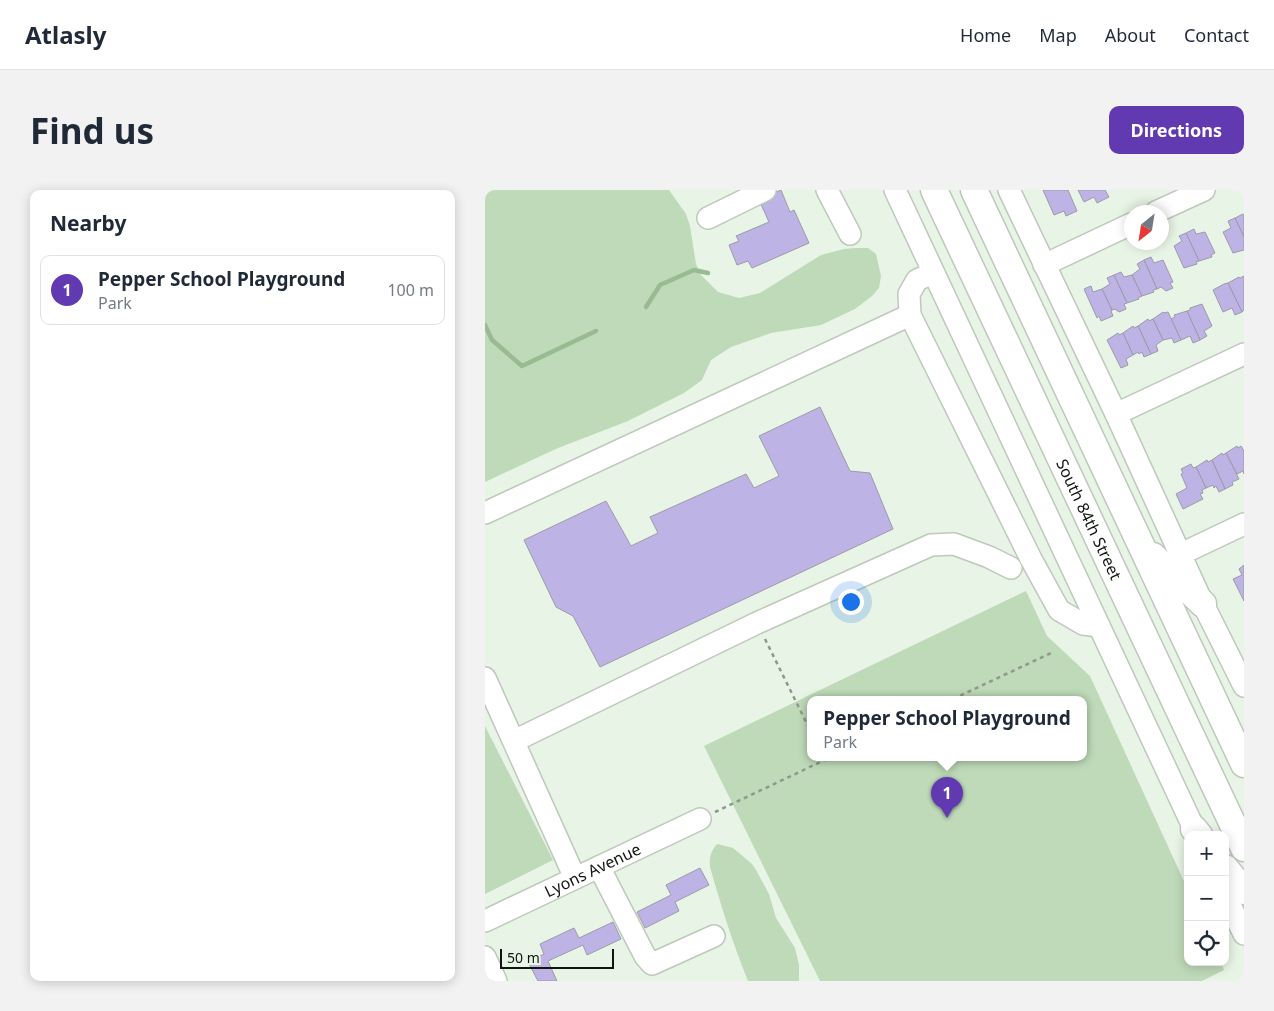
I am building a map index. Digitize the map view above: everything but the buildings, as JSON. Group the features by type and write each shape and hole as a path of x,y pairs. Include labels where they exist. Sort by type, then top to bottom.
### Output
{"main road":[{"name":"South 84th Street","path":"933,190 1244,848"},
{"path":"974,190 1244,764"},
{"path":"1143,547 1203,604"},
{"path":"1229,873 1244,891"}],"street":[{"path":"708,218 765,190"},
{"path":"827,190 850,234"},
{"path":"895,190 1196,831"},
{"path":"1009,190 1203,604 1244,686"},
{"path":"1169,206 1204,190"},
{"path":"1045,266 1124,227"},
{"path":"933,273 917,280 909,294 910,315 1031,559 1059,610 1083,624 1099,626"},
{"path":"485,513 910,315"},
{"path":"1115,414 1244,354"},
{"path":"1181,554 1244,524"},
{"path":"513,741 757,623 931,545 954,544 989,557 1011,568"},
{"path":"485,678 575,878"},
{"name":"Lyons Avenue","path":"485,921 700,819"},
{"path":"599,867 645,956 651,964 714,936"},
{"path":"1229,903 1244,934"},
{"path":"485,957 496,981"}],"path":[{"path":"757,623 807,724"},
{"path":"959,696 1051,653"},
{"path":"700,819 818,761"}],"green space":[{"path":"485,190 669,190 686,214 690,226 696,264 701,275 718,292 739,298 760,293 821,255 856,248 868,248 876,254 881,276 879,288 855,309 821,325 771,333 731,347 711,360 702,380 684,393 628,421 558,448 485,482"},
{"path":"1026,591 1047,636 1090,676 1184,881 1184,966 1222,966 1224,970 1202,981 820,981 704,746 807,696 807,761 1087,761 1087,696 808,696"},
{"path":"485,726 553,860 485,894"},
{"path":"717,844 733,848 752,864 756,870 769,894 776,918 795,948 799,965 799,981 748,981 727,925 710,867 711,854"}],"waterway":[{"path":"646,307 660,285 694,270 708,273"},
{"path":"485,325 492,340 522,366 596,331"}],"place":[{"name":"Pepper School Playground","path":"947,818"}]}
